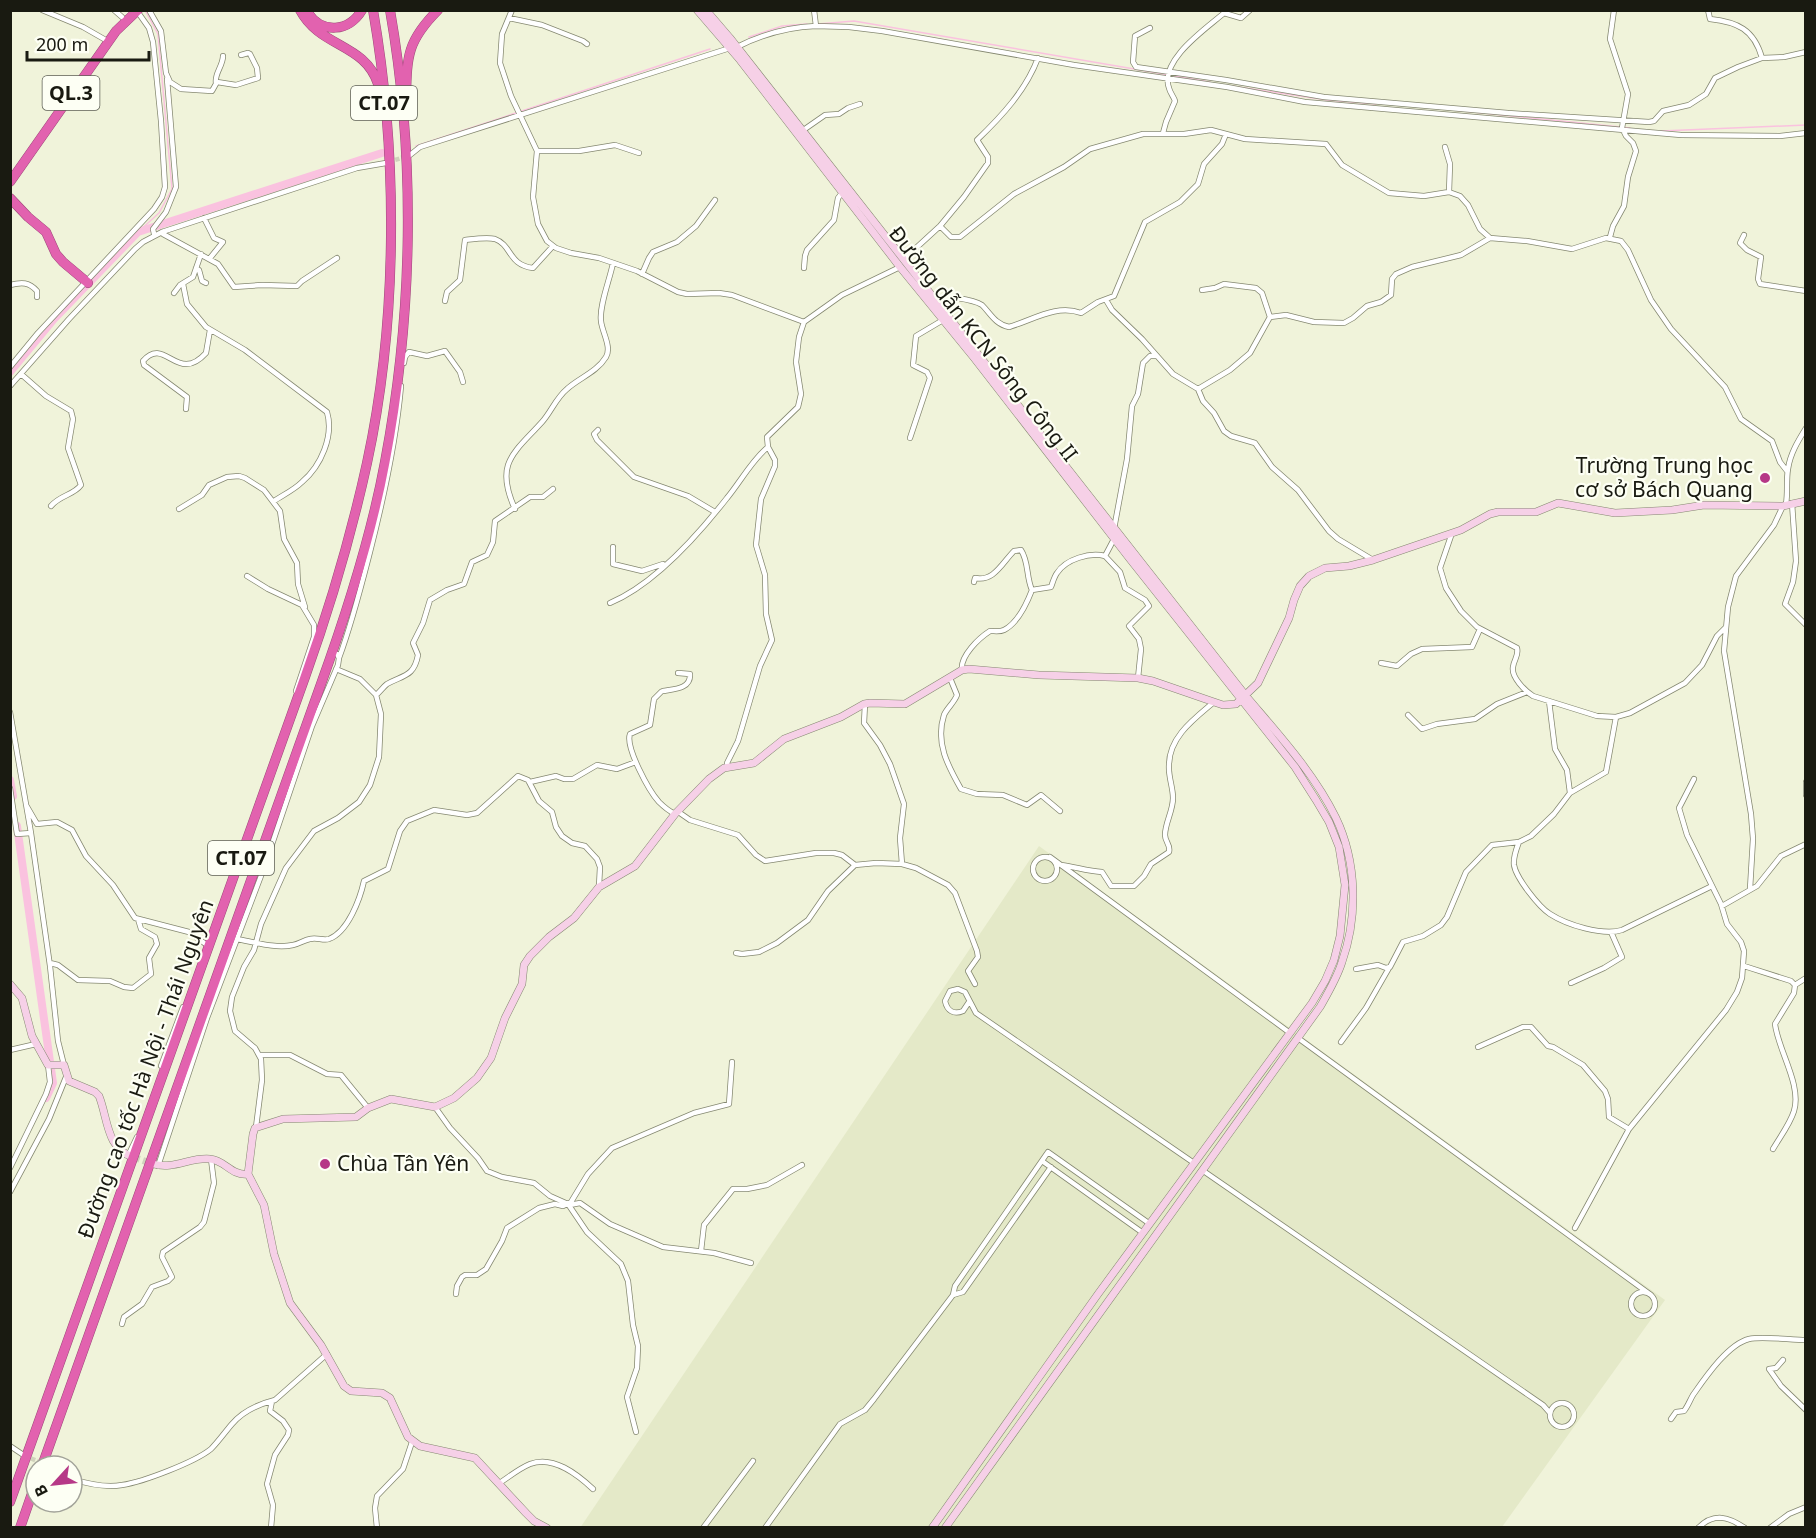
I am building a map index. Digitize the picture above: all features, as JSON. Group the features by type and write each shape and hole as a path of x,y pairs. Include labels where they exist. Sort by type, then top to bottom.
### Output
{"highway":[{"path":"300,10 314,29 361,58 376,76 380,93 390,196"},
{"path":"306,10 313,21 325,27 338,28 354,20 362,10"},
{"name":"Đường cao tốc Hà Nội - Thái Nguyên","path":"10,1502 313,657 348,546 368,462 377,405 391,256 384,105 373,10"},
{"name":"Đường cao tốc Hà Nội - Thái Nguyên","path":"49,1454 343,624 385,465 402,349 408,256 406,166 396,46 390,10"},
{"path":"406,166 408,58 417,34 438,10"},
{"name":"QL.3","path":"10,182 104,39 131,12"},
{"name":"QL.3","path":"10,170 131,12"},
{"path":"10,198 46,232 56,254 63,262 91,286"}],"street":[{"path":"42,10 83,27 104,39"},
{"path":"10,386 117,251 154,209 165,187 161,121 153,42 149,28 131,12 114,10"},
{"path":"10,368 38,333 154,232 166,212 176,187 161,32 149,10"},
{"path":"512,10 501,40 500,63 516,107 537,151 533,198 541,231 547,241 571,253 614,263 678,292 732,294 804,322"},
{"name":"Đường dẫn KCN Sông Công II","path":"697,10 733,47 802,130 900,267 1114,529 1244,698"},
{"name":"Đường dẫn KCN Sông Công II","path":"706,10 842,193 856,205 904,259 944,309 1081,490 1114,539 1244,698"},
{"path":"814,10 816,26"},
{"path":"1163,133 1175,101 1169,88 1169,76 1173,63 1199,33 1226,12 1241,18 1250,10"},
{"path":"1610,237 1623,206 1635,155 1633,143 1622,130 1628,94 1610,39 1614,10"},
{"path":"1708,10 1710,19 1731,21 1743,27 1757,44 1762,58"},
{"path":"509,18 542,25 583,41 587,45"},
{"path":"410,155 420,147 733,47 776,31 793,27 816,26 882,31 1038,58 1169,76 1305,102 1681,135 1745,137 1806,133"},
{"path":"1150,28 1135,36 1134,65 1169,76 1226,80 1306,94 1508,113 1652,122 1664,111 1686,106 1706,94 1718,77 1762,58 1784,57 1806,52"},
{"path":"216,83 236,85 259,78 250,54 248,52 241,55"},
{"path":"167,77 172,85 181,89 212,91 215,88 216,76 223,64 224,56"},
{"path":"904,259 940,226 988,163 988,156 977,140 1017,97 1030,77 1038,58"},
{"path":"1376,108 1378,100"},
{"path":"802,130 825,115 839,114 860,104"},
{"path":"940,226 951,237 960,237 1014,194 1064,167 1090,149 1143,134 1184,134 1211,130 1240,138 1326,144 1342,165 1389,193 1424,196 1449,192 1465,199 1480,229 1490,238"},
{"path":"944,309 957,298 976,302 997,323 1009,327 1053,311 1069,309 1081,313 1098,302 1114,296 1145,222 1180,202 1198,184 1204,164 1222,144 1226,135"},
{"path":"537,151 579,151 615,145 639,153"},
{"path":"1445,147 1450,164 1449,192"},
{"path":"154,232 162,232 357,168 386,163"},
{"path":"804,268 807,250 835,218 838,198 842,193"},
{"path":"642,274 653,252 677,242 696,226 715,200"},
{"path":"204,218 214,238 223,242 210,258"},
{"path":"162,232 210,258 218,264 232,285 236,287 297,286 302,280 337,258"},
{"path":"1744,235 1740,243 1747,250 1761,257 1758,279 1760,284 1806,291"},
{"path":"1270,317 1291,316 1318,323 1349,321 1367,306 1381,302 1391,295 1392,279 1396,274 1412,267 1461,255 1490,238 1527,241 1572,249 1610,237 1621,241 1625,246 1651,300 1671,329 1725,387 1741,419 1772,441 1780,462 1787,471"},
{"path":"445,301 447,292 460,280 465,240 496,240 504,245 515,261 530,268 533,268 553,246"},
{"path":"174,293 193,277 201,254"},
{"path":"515,509 507,487 507,471 511,455 543,421 562,394 593,371 607,355 608,349 601,316 614,263"},
{"path":"728,767 727,764 738,741 760,666 772,640 765,602 765,575 756,545 761,498 775,466 775,460 768,447 768,435 798,407 800,400 801,387 796,362 799,337 804,322 842,295 900,267"},
{"path":"196,268 200,272 202,281 206,283"},
{"path":"10,285 26,282 37,291 37,297"},
{"path":"183,284 188,304 210,330 245,350 327,412 329,434 311,473 294,489 274,501"},
{"path":"1198,389 1241,362 1255,347 1270,317 1262,293 1256,288 1224,284 1202,290"},
{"path":"1106,300 1112,310 1173,374 1198,389 1203,401 1214,413 1224,431 1231,436 1255,443 1272,467 1298,490 1329,531 1373,560"},
{"path":"910,438 930,378 927,372 913,366 916,336 943,320"},
{"path":"186,409 187,397 144,365 143,361 149,355 161,354 184,365 189,365 206,353 210,330"},
{"path":"248,1174 238,1174 211,1159 170,1167 155,1165 312,726 336,669 338,656 362,585 389,473 405,357 409,352 427,356 445,351 460,372 463,382"},
{"path":"1114,529 1128,457 1130,419 1138,394 1143,363 1150,356 1157,356"},
{"path":"21,374 46,396 69,409 73,415 68,448 81,485 78,490 57,499 51,506"},
{"path":"1806,428 1792,452 1787,471 1787,505 1796,561 1793,582 1785,604 1806,625"},
{"path":"598,430 594,434 597,440 634,477 688,496 715,512"},
{"path":"610,603 629,594 691,541 758,456 768,447"},
{"path":"10,712 31,833 62,1066 66,1077 74,1084 95,1092 99,1096 113,1143 117,1149 130,1157 169,1043 248,832 313,645 315,628 305,608 298,584 297,563 287,545 280,511 264,490 252,482 233,476 212,483 202,495 179,509"},
{"path":"376,695 385,686 401,679 412,669 418,654 413,643 423,623 430,600 447,590 464,584 472,562 487,555 492,542 495,521 530,497 543,497 553,489"},
{"path":"256,1127 283,1119 355,1117 368,1108 391,1100 435,1107 462,1093 477,1078 495,1051 505,1018 522,984 524,964 527,959 549,937 574,918 599,887 635,866 676,813 709,779 722,769 754,763 784,739 841,717 865,704 876,702 905,704 962,670 1138,678 1214,702 1233,705 1244,698 1258,683 1289,618 1302,583 1325,568 1350,566 1373,560 1452,533 1490,514 1536,512 1558,503 1615,513 1672,510 1704,505 1787,505 1806,501"},
{"path":"1750,889 1752,839 1750,814 1724,655 1726,627 1731,589 1736,576 1787,505"},
{"path":"1452,533 1441,564 1441,574 1446,588 1461,611 1480,629 1517,648 1519,652 1513,670 1527,692 1533,696 1592,714 1617,717 1630,713 1685,683 1702,665 1717,636 1726,627"},
{"path":"1105,556 1114,539"},
{"path":"613,547 613,564 627,568 646,571 668,561"},
{"path":"962,670 963,660 979,640 990,631 1001,631 1011,625 1027,603 1032,590 1028,580 1026,561 1021,550 1011,553 990,577 982,580 975,578 974,582"},
{"path":"1032,590 1051,586 1059,570 1077,558 1105,556 1120,572 1125,588 1145,600 1149,606 1129,626 1140,641 1138,678"},
{"path":"247,576 305,608"},
{"path":"1381,663 1397,666 1411,654 1422,649 1472,646 1480,629"},
{"path":"336,669 360,679 376,695 381,707 382,720 379,757 370,785 355,807 314,831 289,863 261,924 257,943 237,981 230,1011 235,1031 260,1055 262,1080 248,1174 264,1205 274,1254 290,1303 327,1354 344,1386 351,1391 382,1393 390,1398 412,1442 420,1446 475,1458 534,1521 547,1527"},
{"path":"678,673 690,674 688,683 682,687 662,692 654,699 650,724 633,731 629,736 629,745 636,762 661,804 690,820 738,835 756,855 765,861 816,853 834,853 842,855 855,865"},
{"path":"950,678 957,695 945,715 942,733 943,754 961,789 977,794 1003,795 1027,805 1041,795 1060,812"},
{"path":"1408,715 1422,729 1426,729 1437,724 1475,719 1497,704 1527,692"},
{"path":"932,1527 1290,1033 1325,981 1334,960 1340,936 1345,885 1339,847 1329,822 1295,767 1244,698"},
{"path":"945,1527 1320,1007 1342,963 1353,913 1353,889 1346,844 1336,818 1300,761 1244,698"},
{"path":"1549,701 1555,749 1568,770 1570,793"},
{"path":"1214,702 1184,728 1174,745 1169,759 1172,802 1165,834 1170,849 1151,864 1134,886 1114,887 1109,884 1102,872 1085,871 1074,867 1063,867 1050,880 1042,881 1034,873 1035,861 1042,857 1050,857 1063,867 1290,1033 1633,1281 1651,1295 1655,1306 1652,1313 1645,1317 1634,1312 1631,1305 1635,1286 1633,1281"},
{"path":"865,704 864,723 890,764 904,804 900,838 902,864"},
{"path":"1341,1042 1366,1008 1394,963 1403,942 1423,936 1441,925 1447,917 1466,872 1492,845 1519,842 1537,831 1570,793 1606,772 1617,717"},
{"path":"530,782 556,776 573,779 597,765 616,769 636,762"},
{"path":"237,939 289,946 314,938 326,940 333,937 350,917 359,900 364,881 382,873 390,865 398,838 407,821 434,810 468,815 477,813 514,778 521,776 530,782 539,801 552,813 556,827 562,836 572,843 585,846 599,862 599,887"},
{"path":"1575,1228 1629,1130 1726,1010 1737,992 1744,966 1742,945 1727,924 1722,906 1688,838 1679,808 1694,779"},
{"path":"1806,782 1806,795"},
{"path":"10,788 16,831 19,835 31,833"},
{"path":"26,805 37,824 57,822 72,830 86,856 113,885 132,915 138,919 189,932 207,945"},
{"path":"1519,842 1514,856 1514,866 1523,883 1546,911 1567,922 1611,932 1622,930 1712,886"},
{"path":"1722,906 1759,884 1778,859 1806,844"},
{"path":"1050,857 1056,864 1056,875"},
{"path":"736,952 742,954 759,952 777,943 808,920 828,891 855,865 902,864 916,868 948,885 955,893 978,951 978,957 968,971 975,984"},
{"path":"1345,885 1353,889"},
{"path":"50,963 58,965 78,980 110,981 133,988 151,974 150,957 156,944 154,937 141,929 138,919"},
{"path":"1571,983 1622,957 1611,932"},
{"path":"1356,969 1378,965 1389,968"},
{"path":"1744,966 1791,981 1795,985"},
{"path":"1795,985 1806,978"},
{"path":"10,984 22,998 36,1044 48,1065 50,1082 10,1168"},
{"path":"1773,1149 1792,1116 1796,1104 1790,1073 1775,1024 1794,993 1795,985"},
{"path":"976,1013 963,1011 956,1013 948,1009 945,1001 948,994 954,989 962,990 967,994 976,1013 1194,1163"},
{"path":"963,1011 969,1002"},
{"path":"1478,1047 1523,1027 1531,1027 1548,1046 1583,1065 1607,1095 1609,1117 1629,1130"},
{"path":"10,1050 36,1044"},
{"path":"260,1055 290,1055 327,1074 341,1075 368,1108"},
{"path":"569,1205 588,1174 612,1148 694,1113 729,1104 732,1062"},
{"path":"48,1065 62,1066"},
{"path":"10,1192 49,1119 66,1077"},
{"path":"435,1107 450,1128 490,1173 534,1183 550,1196 569,1205 587,1232 616,1258 627,1275 639,1362 627,1401 636,1432"},
{"path":"765,1527 831,1434 840,1424 865,1410 953,1295 955,1286 1048,1152 1150,1224"},
{"path":"122,1324 124,1317 142,1304 152,1287 168,1281 171,1277 162,1257 163,1252 204,1222 214,1183 211,1159"},
{"path":"1042,1161 1143,1233"},
{"path":"700,1251 704,1225 733,1189 767,1185 802,1166"},
{"path":"953,1295 963,1292 1051,1167"},
{"path":"1202,1170 1543,1405 1550,1413 1551,1421 1557,1426 1565,1427 1572,1422 1574,1414 1571,1407 1560,1404 1543,1405"},
{"path":"456,1294 462,1277 477,1275 486,1269 511,1225 544,1206 580,1203 610,1224 663,1247 700,1251 751,1263"},
{"path":"1633,1297 1643,1292 1651,1295"},
{"path":"1671,1419 1676,1412 1686,1409 1692,1396 1726,1353 1752,1338 1806,1340"},
{"path":"271,1527 273,1505 267,1484 275,1455 289,1430 283,1420 270,1411 272,1401 327,1354"},
{"path":"1783,1360 1776,1368 1769,1369 1781,1386 1806,1410"},
{"path":"84,1482 104,1486 120,1486 171,1470 204,1454 234,1421 265,1401 272,1401"},
{"path":"1550,1413 1554,1406"},
{"path":"377,1527 375,1508 377,1496 382,1488 403,1469 412,1442"},
{"path":"10,1446 24,1455"},
{"path":"703,1527 753,1461"},
{"path":"498,1484 527,1465 539,1462 569,1469 593,1489"},
{"path":"1770,1527 1789,1514 1806,1507"},
{"path":"1698,1527 1708,1519 1723,1516 1745,1527"}],"shaded area":[{"path":"1039,846 1665,1300 1502,1527 580,1528"}],"waterway":[{"path":"138,232 159,213 172,189 158,34 145,10"},
{"path":"818,24 854,21 1210,82"},
{"path":"749,37 782,26 807,24"},
{"path":"416,146 710,49"},
{"path":"1232,86 1327,100 1376,104"},
{"path":"1453,110 1630,128"},
{"path":"1661,131 1806,125"},
{"path":"10,372 54,319 138,232 382,153"},
{"path":"10,780 13,796"},
{"path":"17,826 53,1083 46,1098"}],"tunnel":[{"path":"389,162 407,156"},
{"path":"133,1157 153,1164"}],"place":[{"name":"Trường Trung học cơ sở Bách Quang","path":"1765,478"},
{"name":"Chùa Tân Yên","path":"325,1164"}]}
